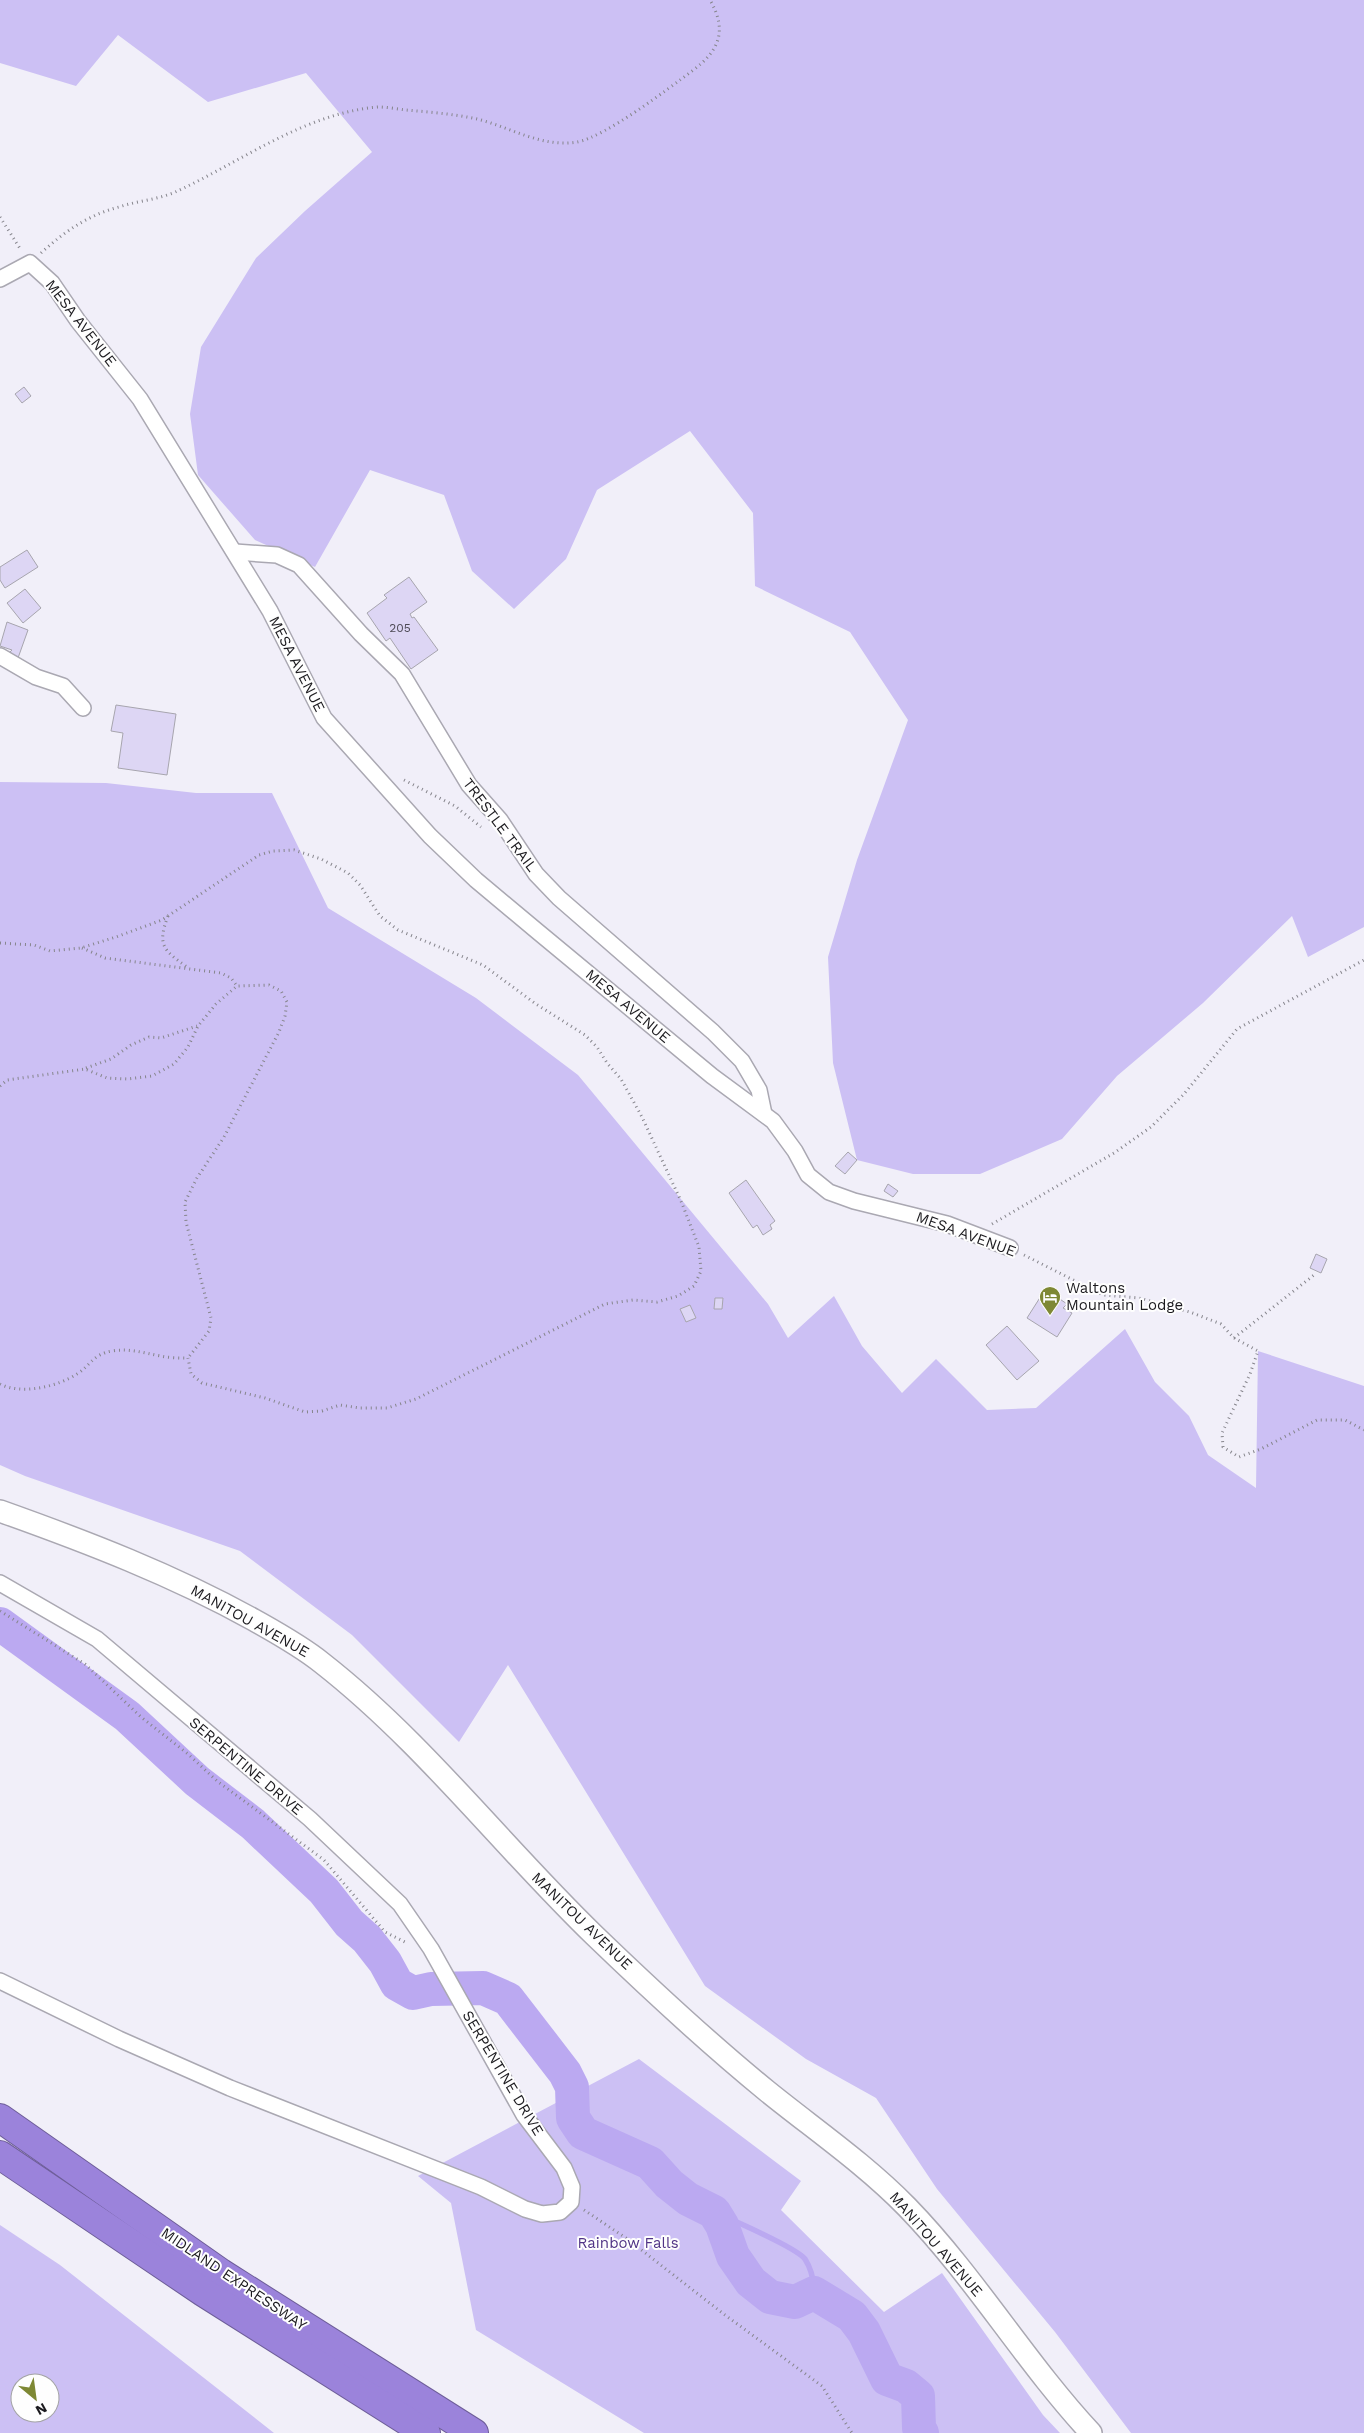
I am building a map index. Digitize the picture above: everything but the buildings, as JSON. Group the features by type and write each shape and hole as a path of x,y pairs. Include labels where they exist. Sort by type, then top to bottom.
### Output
{"highway":[{"name":"MIDLAND EXPRESSWAY","path":"0,2118 221,2273 474,2433"},
{"name":"MIDLAND EXPRESSWAY","path":"0,2156 203,2292 426,2433"}],"main road":[{"name":"MANITOU AVENUE","path":"0,1511 84,1541 220,1601 287,1639 318,1660 349,1685 426,1757 529,1869 717,2050 866,2170 908,2208 962,2270 1054,2390 1091,2433"}],"street":[{"path":"0,279 30,263"},
{"name":"MESA AVENUE","path":"30,263 52,283 78,321 140,398 270,611 324,718 430,836 476,880 712,1076 773,1121 795,1151 808,1175 829,1192 854,1201 947,1224 1010,1248"},
{"name":"TRESTLE TRAIL","path":"235,552 277,555 299,565 361,634 402,674 469,785 500,820 536,874 559,898 713,1032 742,1061 759,1090 764,1114"},
{"path":"0,656 36,677 63,686 83,708"},
{"name":"SERPENTINE DRIVE","path":"0,1583 97,1639 310,1820 400,1904 431,1949 524,2115 564,2168 572,2187 571,2202"},
{"path":"0,1982 119,2039 230,2088 480,2186 525,2209 542,2214 560,2212 571,2202"}],"path":[{"path":"0,217 30,263 74,225 119,206 143,203 173,193 267,143 325,118 378,107 477,119 551,143 578,142 596,134 660,95 705,61 719,40 717,12 710,0"},
{"path":"372,773 388,773 426,790 455,806 502,843 514,839"},
{"path":"0,943 34,944 50,951 82,948 168,916 259,855 273,851 294,850 321,859 348,872 360,885 380,916 398,930 483,965 536,1004 585,1034 597,1047 607,1064 621,1079 642,1117 681,1201 699,1247 702,1271 694,1286 678,1296 657,1302 633,1300 605,1304 416,1400 387,1408 340,1406 322,1411 304,1412 265,1398 202,1383 191,1374 188,1358 209,1331 211,1318 186,1222 185,1202 197,1178 224,1137 279,1032 285,1016 287,1002 281,991 269,985 236,986 216,1004 198,1026 188,1047 174,1064 152,1076 128,1079 108,1078 85,1068"},
{"path":"168,916 162,932 162,945 168,955 187,968"},
{"path":"82,948 105,958 221,972 231,978 236,986"},
{"path":"975,1234 1114,1153 1151,1127 1184,1094 1237,1029 1364,960"},
{"path":"0,1086 7,1080 85,1068 111,1059 131,1045 149,1038 161,1038 198,1026"},
{"name":"MESA AVENUE","path":"1010,1248 1103,1295 1139,1298 1190,1312 1220,1324 1234,1338 1258,1352 1250,1374 1222,1433 1223,1447 1239,1457 1261,1449 1317,1420 1345,1420 1364,1430"},
{"path":"1234,1338 1314,1275"},
{"path":"0,1384 8,1388 29,1390 53,1384 78,1374 92,1358 110,1351 135,1350 162,1357 188,1358"},
{"path":"0,1611 35,1631 85,1664 141,1717 188,1754 217,1780 324,1860 384,1932 410,1944"},
{"path":"571,2202 626,2238 725,2315 822,2386 852,2433"}],"green space":[{"path":"0,0 1364,0 1364,927 1308,957 1292,916 1203,1003 1117,1076 1062,1139 980,1174 913,1174 857,1160 833,1063 828,957 857,860 908,720 850,632 755,586 753,513 690,431 597,490 566,559 514,609 472,571 444,495 370,470 315,567 255,540 198,475 190,414 201,347 256,258 305,211 372,152 306,73 208,102 118,35 76,86 0,63"},
{"path":"0,782 106,783 196,793 272,793 328,908 476,998 578,1075 768,1304 788,1338 834,1296 862,1346 902,1393 936,1359 987,1410 1036,1408 1125,1329 1155,1382 1189,1416 1208,1455 1256,1488 1258,1351 1364,1386 1364,2433 1131,2433 1055,2332 937,2189 876,2098 806,2059 705,1986 508,1665 459,1742 352,1635 240,1551 25,1476 0,1465"},
{"name":"Rainbow Falls","path":"639,2059 801,2181 781,2210 884,2312 942,2273 1043,2415 1060,2433 644,2433 476,2330 451,2203 418,2176"},
{"path":"0,2225 60,2265 274,2433 0,2433"}],"waterway":[{"path":"0,1624 127,1716 197,1781 253,1824 324,1891 349,1923 367,1939 385,1962 397,1984 413,1993 431,1989 483,1988 508,1999 565,2073 572,2087 573,2118 583,2133 650,2163 669,2184 688,2199 714,2212 722,2225 733,2256 751,2282 770,2297 795,2302 814,2293 852,2316 864,2332 887,2379 906,2386 918,2396 919,2428 922,2433"},
{"path":"714,2212 763,2234 799,2254 805,2259 811,2271 814,2293"}],"place":[{"name":"Waltons Mountain Lodge","path":"1050,1316"}]}
